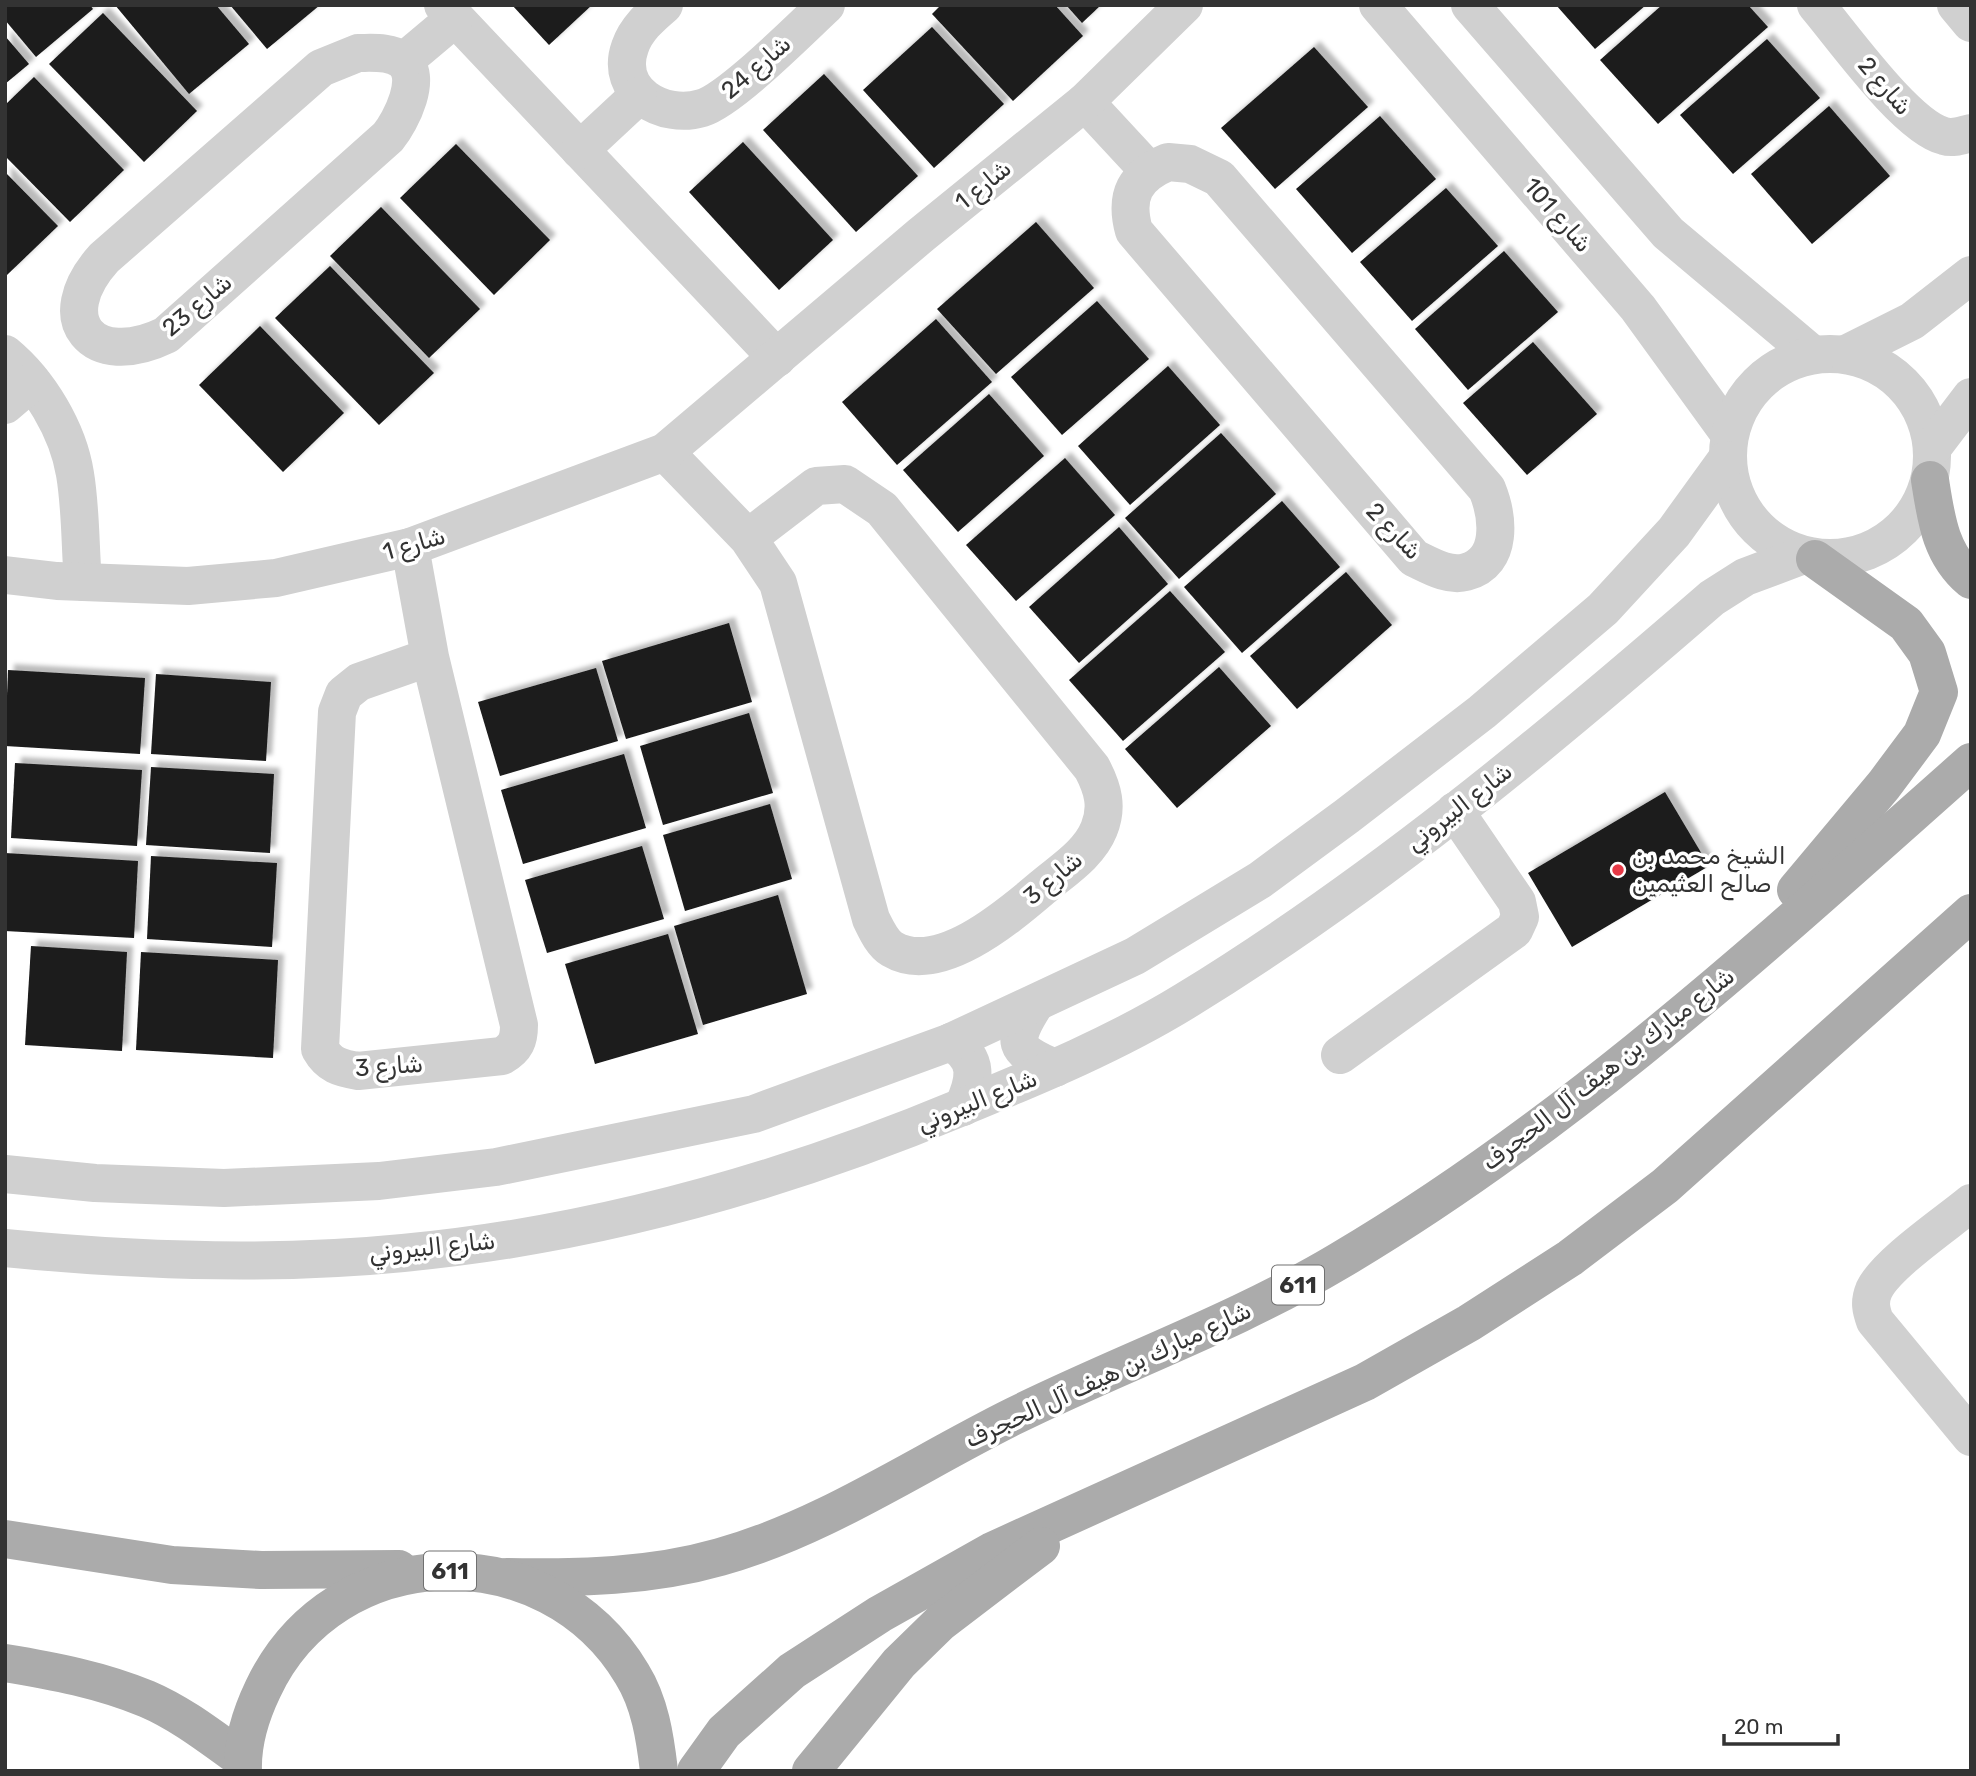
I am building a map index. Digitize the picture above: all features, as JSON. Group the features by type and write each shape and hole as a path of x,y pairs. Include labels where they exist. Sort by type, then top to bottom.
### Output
{"main road":[{"path":"1932,464 1938,533 1949,555 1971,580"},
{"path":"1714,989 1884,785 1922,734 1940,692 1927,653 1906,624 1808,557"},
{"name":"شارع مبارك بن هيف آل الحجرف","path":"507,1577 579,1578 650,1572 719,1558 786,1534 1015,1416 1279,1296 1343,1259 1517,1146 1714,989 1971,762"},
{"path":"696,1771 724,1732 792,1671 880,1614 992,1551 1365,1382 1469,1323 1570,1258 1665,1186 1971,913"},
{"path":"811,1771 899,1663 941,1622 1093,1505"},
{"name":"611","path":"5,1539 172,1565 261,1570 436,1570 507,1577 557,1599 600,1632 632,1675 653,1725 659,1771"},
{"name":"611","path":"243,1765 252,1712 268,1679 303,1629 343,1599 387,1579 436,1570"},
{"name":"611","path":"5,1663 96,1681 149,1699 198,1727 243,1765"}],"street":[{"path":"580,150 638,96 631,81 629,48 637,32 664,5"},
{"name":"شارع 24","path":"638,96 670,111 701,108 718,101 826,5"},
{"name":"شارع 1","path":"5,575 83,582 188,586 276,578 410,548 665,452 1085,102 1184,5"},
{"name":"شارع 101","path":"1378,5 1638,308 1727,446"},
{"path":"1470,5 1668,233 1829,354 1878,365 1905,386 1924,415 1932,464"},
{"name":"شارع 2","path":"1816,5 1910,116 1943,136 1955,137 1971,133"},
{"path":"1956,5 1971,23"},
{"path":"404,61 449,12 777,358"},
{"name":"شارع 23","path":"358,53 392,54 404,61 410,71 410,88 399,123 388,137 166,335 139,347 118,349 103,346 87,334 80,317 79,305 91,272 321,68 358,53"},
{"path":"1085,102 1148,170"},
{"name":"شارع 2","path":"1168,162 1190,164 1219,178 1487,489 1497,524 1494,547 1482,564 1465,573 1442,571 1414,558 1134,231 1130,216 1131,197 1148,170 1168,162"},
{"path":"5,1174 95,1182 224,1188 379,1181 496,1167 754,1114 951,1042 1035,1004 1135,956 1260,880 1482,712 1602,608 1674,532 1727,446 1745,396 1774,368 1829,354 1912,321 1971,275"},
{"path":"5,354 19,394 61,435 75,472 83,582"},
{"path":"1727,446 1736,501 1763,535 1808,557 1853,557 1888,542 1915,515 1932,464 1971,397"},
{"name":"شارع 3","path":"665,452 748,538 778,583 870,919 891,949 910,955 932,955 969,941 1005,919 1089,848 1098,831 1104,801 1092,768 882,509 845,484 816,486 748,538"},
{"name":"شارع 3","path":"410,548 430,657 519,1025 519,1036 517,1044 502,1056 358,1071 345,1069 326,1060 320,1049 337,712 344,694 359,682 430,657"},
{"name":"شارع البيروني","path":"5,1248 92,1257 237,1261 403,1253 511,1238 648,1212 779,1174 963,1107 1055,1068 1180,1004 1302,926 1534,749 1712,598 1745,577 1808,557"},
{"path":"1340,1055 1514,929 1520,917 1517,902 1455,810"},
{"path":"1035,1004 1018,1031 1020,1045 1032,1058 1055,1068"},
{"path":"951,1042 966,1051 972,1067 972,1087 963,1107"},
{"path":"1971,1203 1895,1264 1875,1288 1870,1307 1875,1321 1971,1437"}],"building":[{"path":"5,5 90,5 93,9 36,57 5,20"},
{"path":"115,5 216,5 249,44 189,94"},
{"path":"230,5 320,5 267,49"},
{"path":"512,5 592,5 549,45"},
{"path":"941,5 1055,5 1083,36 1013,101 932,14"},
{"path":"1066,5 1101,5 1082,23"},
{"path":"1556,5 1646,5 1595,49"},
{"path":"1662,5 1748,5 1768,27 1658,124 1600,60"},
{"path":"103,13 197,111 144,162 49,64"},
{"path":"932,27 1004,104 934,168 863,90"},
{"path":"5,36 29,64 5,84"},
{"path":"1767,39 1820,98 1733,174 1680,115"},
{"path":"1314,47 1368,107 1275,189 1221,128"},
{"path":"824,74 918,176 856,232 763,130"},
{"path":"34,77 124,170 70,222 5,156 5,105"},
{"path":"1829,106 1890,176 1812,244 1751,174"},
{"path":"1380,116 1436,179 1352,253 1296,189"},
{"path":"743,142 833,240 779,290 689,192"},
{"path":"456,144 550,240 494,295 400,198"},
{"path":"5,172 58,226 7,275 5,273"},
{"path":"1446,188 1498,246 1412,321 1360,262"},
{"path":"381,207 480,309 429,358 330,256"},
{"path":"1036,222 1094,288 996,374 937,309"},
{"path":"1504,251 1558,312 1468,390 1415,329"},
{"path":"330,266 434,373 379,425 275,318"},
{"path":"1097,301 1149,359 1062,435 1011,377"},
{"path":"936,319 992,382 897,465 842,402"},
{"path":"260,326 344,413 283,472 199,385"},
{"path":"1533,342 1597,414 1527,475 1463,403"},
{"path":"1168,366 1220,425 1130,505 1078,446"},
{"path":"989,394 1044,456 958,532 903,470"},
{"path":"1221,433 1276,494 1179,579 1125,518"},
{"path":"1065,458 1115,515 1016,601 966,545"},
{"path":"1282,501 1340,567 1242,653 1184,587"},
{"path":"1119,527 1168,584 1079,663 1029,607"},
{"path":"1346,572 1392,625 1297,709 1250,656"},
{"path":"1170,591 1225,652 1123,741 1069,680"},
{"path":"729,623 752,702 626,739 602,661"},
{"path":"1219,667 1271,726 1177,808 1125,749"},
{"path":"596,668 618,741 500,776 478,702"},
{"path":"8,670 145,678 140,754 5,746"},
{"path":"156,674 271,682 266,761 151,754"},
{"path":"749,713 773,793 663,825 640,746"},
{"path":"624,754 646,828 523,864 501,790"},
{"path":"15,763 142,770 137,846 11,838"},
{"path":"151,767 274,774 270,853 146,845"},
{"name":"الشيخ محمد بن صالح العثيمين","path":"1665,792 1709,866 1572,947 1528,873"},
{"path":"770,804 792,879 685,911 663,835"},
{"path":"642,846 664,919 547,953 525,880"},
{"path":"5,853 138,861 134,938 5,931"},
{"path":"151,856 277,863 272,947 147,939"},
{"path":"778,895 807,994 703,1025 674,926"},
{"path":"668,934 698,1034 595,1064 565,964"},
{"path":"31,946 127,952 122,1051 25,1045"},
{"path":"141,952 278,960 273,1058 136,1050"}],"place":[{"name":"الشيخ محمد بن صالح العثيمين","path":"1618,870"}]}
